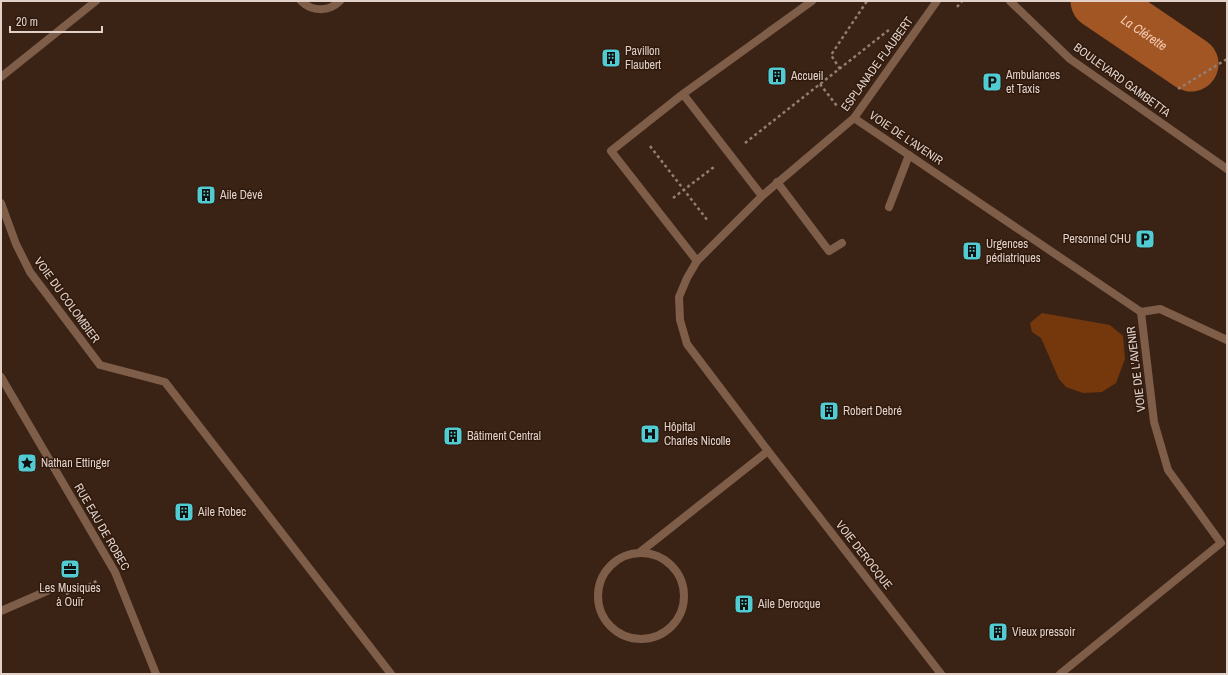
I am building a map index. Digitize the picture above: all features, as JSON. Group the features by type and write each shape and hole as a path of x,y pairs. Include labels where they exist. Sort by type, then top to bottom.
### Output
{"street":[{"path":"1,78 96,1"},
{"path":"301,1 313,9 322,10 331,8 340,1"},
{"path":"697,261 611,151 683,94 812,1"},
{"name":"ESPLANADE FLAUBERT","path":"697,261 777,182 854,118 937,1"},
{"name":"BOULEVARD GAMBETTA","path":"1010,1 1070,59 1227,169"},
{"path":"683,94 762,196"},
{"name":"VOIE DE L'AVENIR","path":"854,118 1141,312 1154,422 1168,470 1221,543 1060,674"},
{"path":"889,207 908,155"},
{"path":"777,182 829,251 842,242"},
{"name":"VOIE DU COLOMBIER","path":"1,203 16,244 30,272 100,365 165,382 391,674"},
{"name":"VOIE DEROCQUE","path":"697,261 687,278 679,297 680,320 687,344 941,674"},
{"path":"1141,312 1160,309 1227,340"},
{"name":"RUE EAU DE ROBEC","path":"1,377 115,572 156,674"},
{"path":"639,553 653,555 666,562 676,572 682,586 683,600 680,614 671,626 659,635 645,639 631,638 618,632 608,624 601,612 598,598 599,585 605,572 614,562 626,555 639,553 768,451"},
{"path":"1,611 48,591"}],"path":[{"path":"840,69 831,55 868,1"},
{"path":"683,190 895,25"},
{"path":"1178,89 1227,59"},
{"path":"820,84 839,108"},
{"path":"637,130 720,238"},
{"path":"48,591 57,598 115,572"}],"shaded area":[{"path":"1042,313 1110,325 1123,336 1125,359 1116,383 1102,392 1083,393 1066,387 1059,379 1041,338 1032,332 1030,323"}],"waterway":[{"name":"La Clérette","path":"1098,1 1191,64"}],"place":[{"name":"Pavillon Flaubert","path":"611,58"},
{"name":"Accueil","path":"777,76"},
{"name":"Ambulances et Taxis","path":"992,82"},
{"name":"Aile Dévé","path":"206,195"},
{"name":"Personnel CHU","path":"1145,239"},
{"name":"Urgences pédiatriques","path":"972,251"},
{"name":"Robert Debré","path":"829,411"},
{"name":"Hôpital Charles Nicolle","path":"650,434"},
{"name":"Bâtiment Central","path":"453,436"},
{"name":"Nathan Ettinger","path":"27,463"},
{"name":"Aile Robec","path":"184,512"},
{"name":"Les Musiques à Ouïr","path":"70,569"},
{"name":"Aile Derocque","path":"744,604"},
{"name":"Vieux pressoir","path":"998,632"}]}
